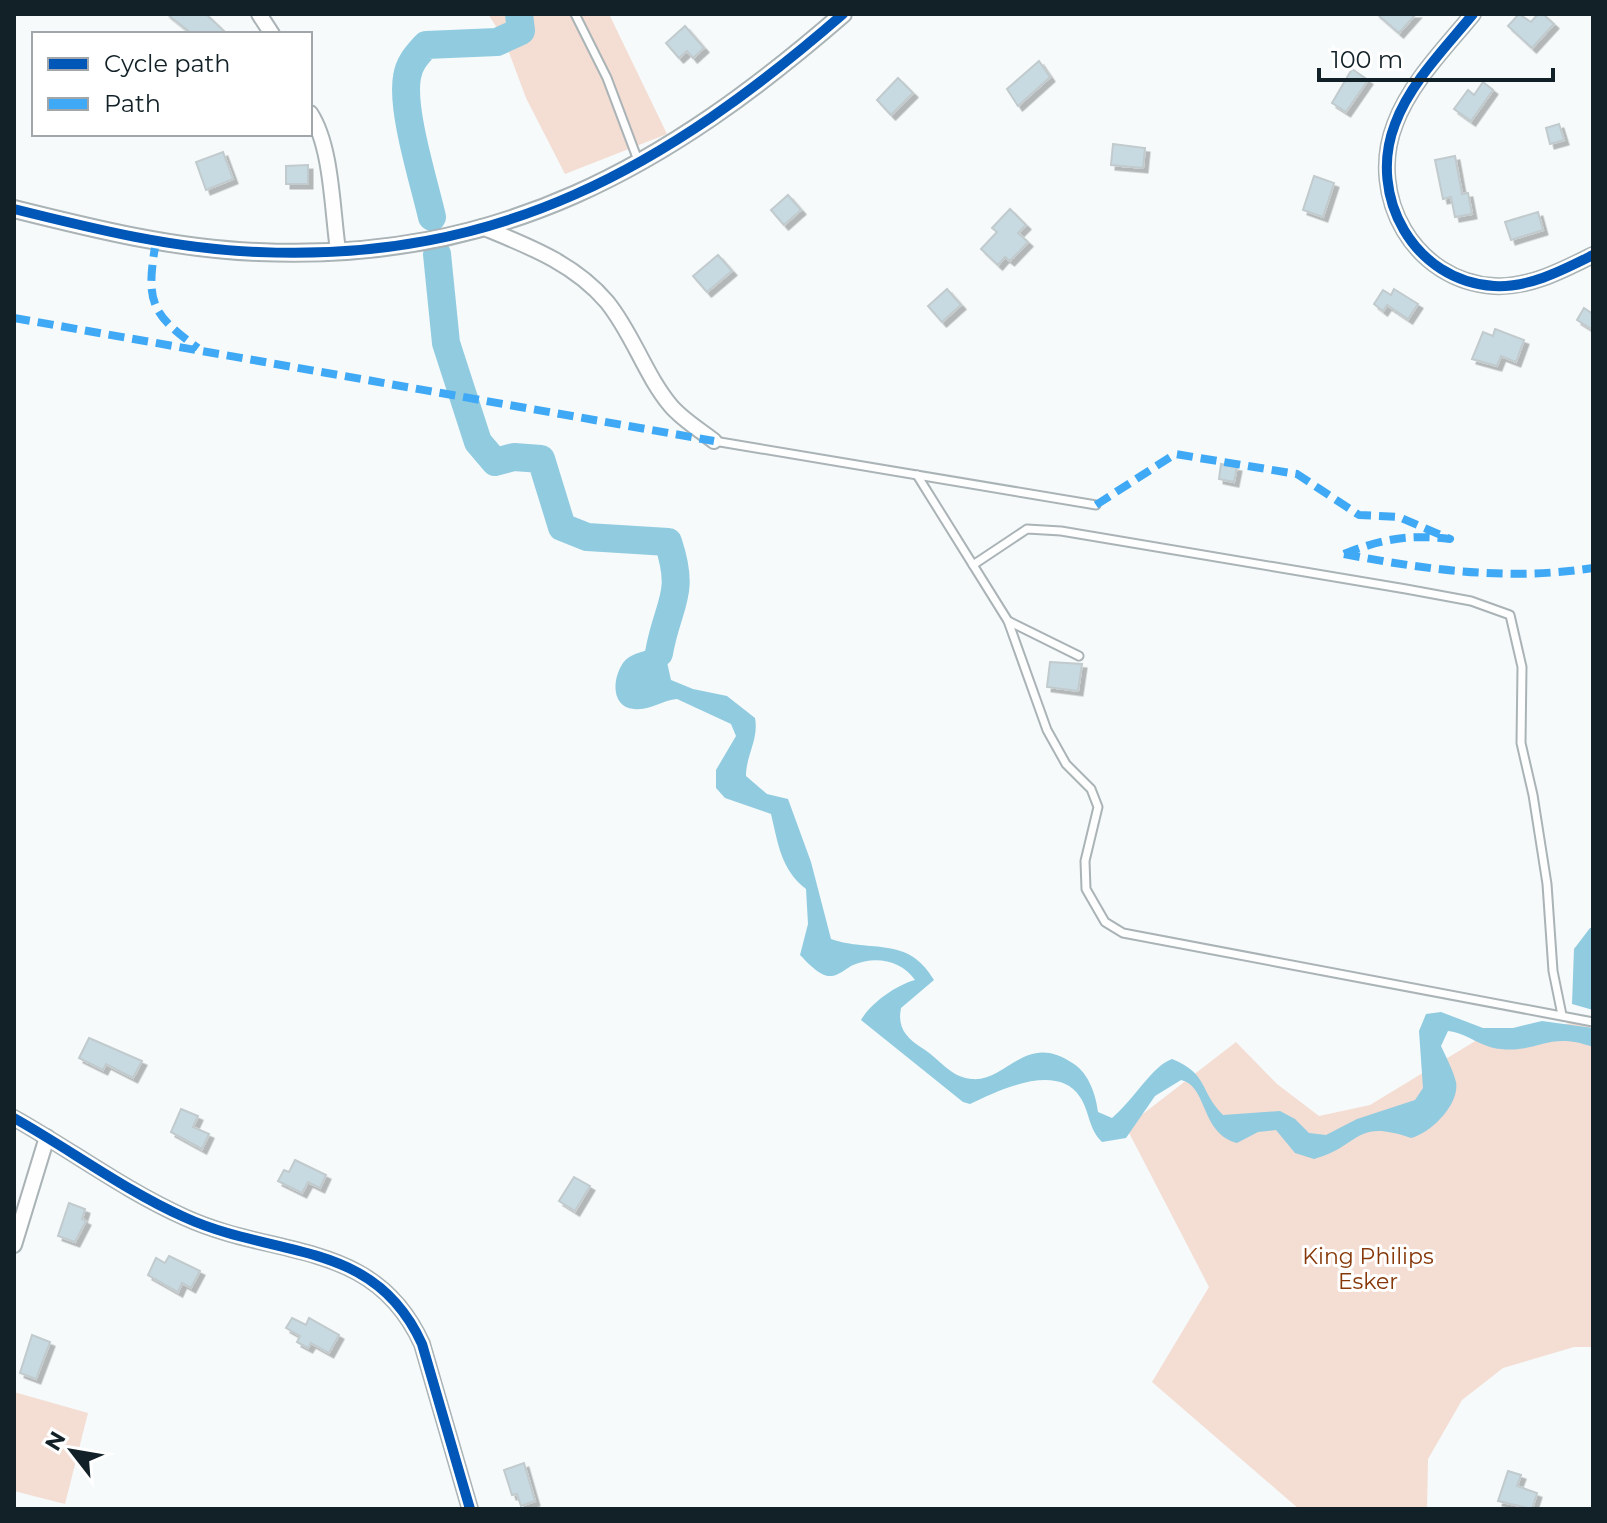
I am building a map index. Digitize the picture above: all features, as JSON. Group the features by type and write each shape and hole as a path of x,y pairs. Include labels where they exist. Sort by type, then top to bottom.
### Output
{"street":[{"path":"259,14 271,32"},
{"path":"14,209 85,227 170,243 258,252 338,250 416,242 482,227 540,210 640,165 747,93 843,14"},
{"path":"1473,14 1415,89 1395,124 1387,154 1385,179 1399,224 1413,245 1438,266 1473,283 1498,286 1527,282 1593,255"},
{"path":"312,116 328,160 338,250"},
{"path":"482,227 551,256 582,278 605,300 627,331 643,364 671,406 714,441"},
{"path":"14,1118 182,1217 218,1231 329,1260 368,1277 393,1295 411,1320 422,1344 470,1509"},
{"path":"14,1245 47,1137"}],"lane":[{"path":"575,14 607,78 640,165"},
{"path":"714,441 1096,505"},
{"path":"917,475 1008,621 1047,730 1066,764 1091,789 1098,807 1085,861 1086,889 1105,922 1123,933 1593,1022"},
{"path":"973,565 1027,529 1061,531 1419,591 1471,601 1510,615 1522,667 1521,743 1547,884 1553,971 1562,1015"},
{"path":"1008,621 1079,656"}],"green space":[{"path":"488,14 609,14 667,134 565,174 526,98 504,39"},
{"name":"King Philips Esker","path":"1593,1019 1593,1347 1574,1347 1503,1368 1462,1400 1428,1459 1427,1509 1299,1509 1152,1382 1209,1287 1126,1127 1236,1042 1277,1084 1319,1116 1370,1105 1477,1040"},
{"path":"14,1392 88,1413 65,1504 14,1491"}],"water":[{"path":"666,617 677,634 667,662 671,680 693,689 727,696 755,718 746,776 767,794 788,799 811,862 831,939 901,951 924,966 934,980 901,1008 902,1026 911,1040 958,1075 984,1078 1030,1055 1043,1052 1057,1055 1084,1073 1098,1112 1112,1118 1157,1069 1172,1059 1198,1077 1223,1115 1280,1111 1295,1119 1309,1133 1326,1135 1357,1119 1415,1100 1423,1088 1419,1031 1426,1014 1441,1012 1483,1028 1513,1028 1542,1021 1593,1028 1593,1047 1565,1041 1501,1049 1448,1031 1441,1046 1455,1077 1456,1091 1449,1108 1435,1124 1411,1138 1368,1132 1314,1159 1295,1153 1276,1130 1258,1132 1237,1143 1225,1138 1216,1130 1196,1091 1181,1080 1155,1096 1126,1138 1102,1142 1080,1097 1070,1087 1057,1081 1027,1082 970,1104 963,1102 861,1020 885,996 915,980 910,973 896,964 871,960 853,965 837,975 827,976 800,955 808,924 806,889 786,865 771,814 725,798 716,788 716,770 736,736 731,724 677,699 640,709 621,703 616,691 619,669 632,655 651,649"},
{"path":"1593,928 1593,1010 1572,1004 1574,949"}],"building":[{"path":"167,14 206,14 225,32 190,32"},
{"path":"1377,14 1416,14 1399,33"},
{"path":"1519,14 1531,22 1538,14 1543,14 1554,24 1532,48 1508,26"},
{"path":"685,26 704,48 693,58 687,51 679,58 666,43"},
{"path":"1039,61 1050,77 1018,106 1007,89"},
{"path":"1352,69 1368,80 1346,112 1332,103"},
{"path":"898,78 913,93 891,115 877,100"},
{"path":"1483,82 1493,90 1471,121 1454,109 1468,90 1474,95"},
{"path":"1559,124 1564,140 1550,144 1546,128"},
{"path":"1113,144 1145,148 1143,168 1111,165"},
{"path":"223,152 233,179 206,190 196,162"},
{"path":"1455,156 1462,194 1468,193 1472,214 1455,217 1451,197 1443,199 1435,160"},
{"path":"308,165 308,184 286,184 286,166"},
{"path":"1314,176 1334,183 1323,217 1303,210"},
{"path":"788,195 801,210 784,225 771,210"},
{"path":"1010,209 1026,225 1018,233 1028,242 1010,261 1005,257 998,265 981,249 997,232 992,228"},
{"path":"1538,212 1543,230 1511,240 1505,222"},
{"path":"718,255 732,271 707,292 693,276"},
{"path":"947,289 961,305 942,322 928,306"},
{"path":"1394,289 1418,304 1408,319 1387,305 1383,311 1374,304 1383,290 1391,295"},
{"path":"1584,308 1593,314 1593,330 1577,320"},
{"path":"1495,329 1524,340 1516,362 1501,356 1497,366 1472,359 1483,332 1493,336"},
{"path":"1221,464 1237,467 1234,482 1219,479"},
{"path":"1050,662 1082,664 1078,691 1047,687"},
{"path":"89,1038 142,1061 133,1078 106,1064 103,1070 79,1058"},
{"path":"181,1109 198,1116 193,1127 209,1134 202,1149 171,1132"},
{"path":"295,1160 326,1175 320,1188 308,1182 302,1193 278,1181 284,1170 289,1172"},
{"path":"574,1177 590,1186 575,1211 559,1201"},
{"path":"69,1203 85,1209 82,1219 86,1221 75,1242 58,1236"},
{"path":"169,1256 200,1271 191,1288 182,1283 178,1292 148,1275 156,1258 165,1263"},
{"path":"292,1318 306,1325 309,1318 339,1335 329,1353 311,1343 308,1348 297,1342 300,1336 286,1328"},
{"path":"32,1335 50,1342 36,1379 20,1373"},
{"path":"524,1463 535,1501 521,1506 517,1494 512,1495 504,1470"},
{"path":"1508,1471 1521,1475 1517,1486 1537,1493 1532,1509 1498,1501"}],"waterway":[{"path":"432,217 407,108 410,68 426,45 497,42 521,31 519,14"},
{"path":"437,254 446,343 478,442 495,462 514,457 541,459 562,527 587,537 668,542 675,587 659,653"}],"marked path":[{"path":"156,241 151,278 155,304 169,325 198,348"},
{"path":"14,318 714,441"},
{"path":"1096,505 1175,454 1297,474 1359,515 1399,517 1450,539 1396,539 1344,554"},
{"path":"1344,554 1406,565 1499,574 1593,568"}],"cycle path":[{"path":"14,209 135,237 227,250 345,251 426,241 503,222 575,194 644,159 711,117 777,69 843,14"},
{"path":"1473,14 1419,80 1395,124 1388,151 1387,179 1393,206 1404,230 1420,252 1441,269 1466,281 1494,286 1533,281 1593,255"},
{"path":"14,1118 140,1195 184,1217 218,1230 319,1256 350,1268 377,1285 402,1310 422,1344 470,1509"}]}
